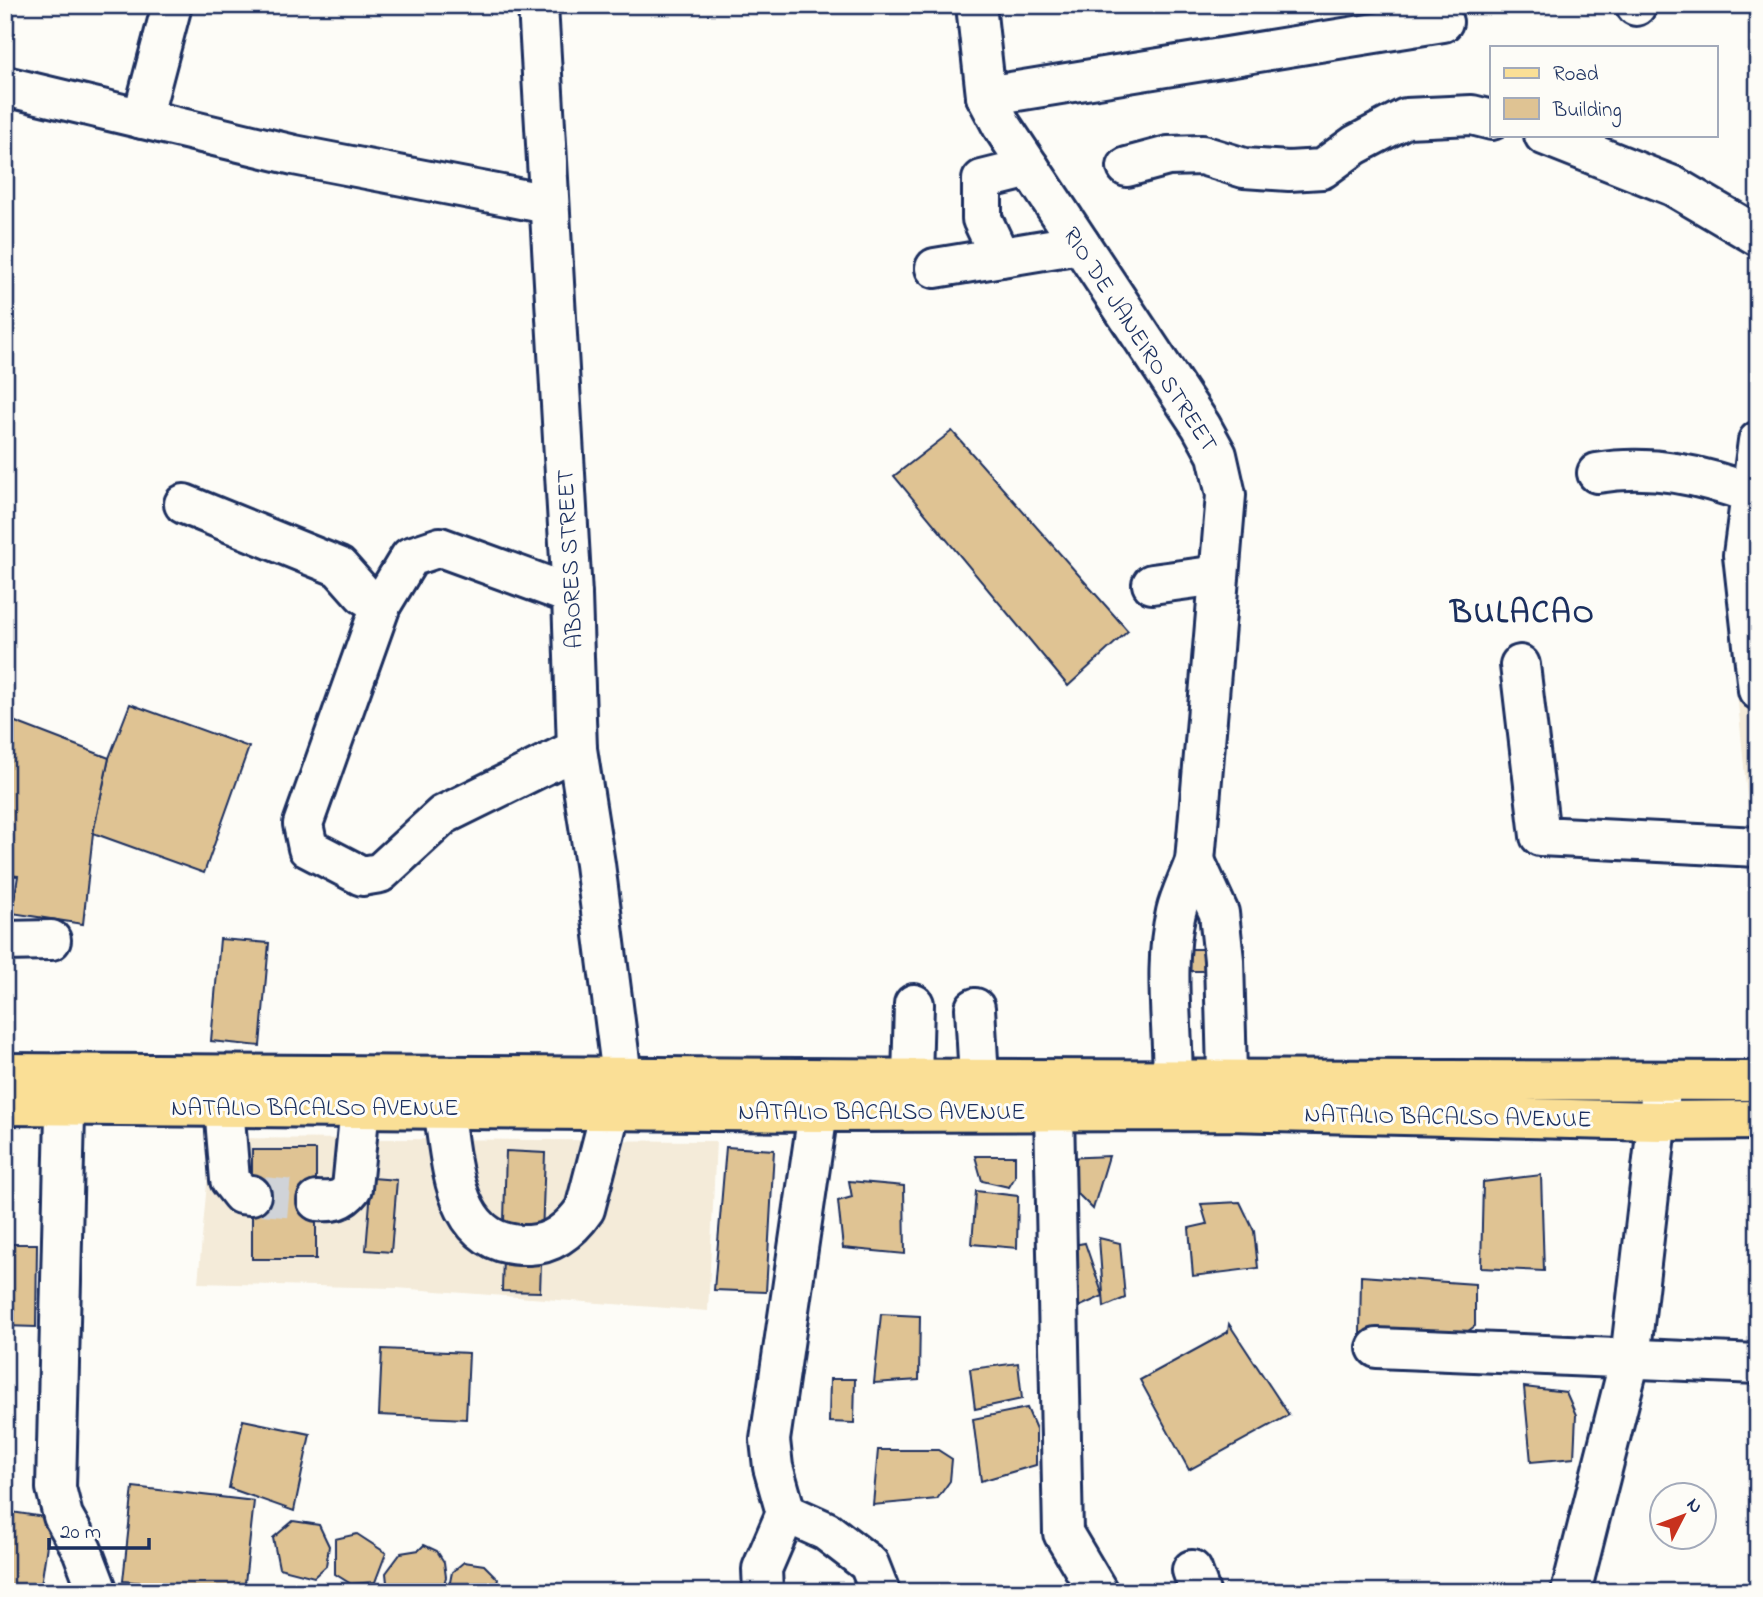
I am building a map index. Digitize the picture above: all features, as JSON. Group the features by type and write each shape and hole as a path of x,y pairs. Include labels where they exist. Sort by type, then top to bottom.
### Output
{"main road":[{"name":"NATALIO BACALSO AVENUE","path":"5,1073 65,1089 224,1106 443,1108 619,1098 805,1080 979,1078 1173,1095 1758,1081"},
{"name":"NATALIO BACALSO AVENUE","path":"5,1105 65,1089 619,1098 818,1112 1054,1112 1173,1095"},
{"name":"NATALIO BACALSO AVENUE","path":"1227,1095 1659,1121 1758,1120"}],"street":[{"path":"142,119 172,5"},
{"name":"ABORES STREET","path":"538,5 572,595 577,748 595,864 619,1098"},
{"name":"RIO DE JANEIRO STREET","path":"976,5 986,96 1217,455 1226,495 1195,861 1176,912 1170,963 1173,1095"},
{"path":"986,96 1443,22"},
{"path":"5,86 294,155 548,204"},
{"path":"1127,167 1168,156 1202,155 1244,168 1289,171 1322,169 1355,145 1406,118 1472,115 1490,120"},
{"path":"1547,136 1673,186 1758,236"},
{"path":"1000,257 982,219 982,180 1030,168"},
{"path":"935,268 1080,244"},
{"path":"1597,473 1622,468 1662,470 1713,480 1755,468 1743,555 1758,691"},
{"path":"184,504 339,567 363,594 381,605"},
{"path":"572,595 440,548 410,557 381,605 303,824 308,848 362,876 380,873 443,815 577,748"},
{"path":"1152,584 1219,575"},
{"path":"1520,666 1540,836 1758,847"},
{"name":"RIO DE JANEIRO STREET","path":"1195,861 1219,913 1224,960 1227,1095"},
{"path":"5,941 51,940"},
{"path":"912,1079 914,1004"},
{"path":"975,1008 979,1078"},
{"path":"1571,1592 1630,1359 1662,1082"},
{"path":"65,1089 56,1488 63,1516 82,1550 98,1592"},
{"path":"443,1108 457,1194 464,1210 487,1234 519,1245 551,1241 565,1232 581,1215 619,1098"},
{"path":"224,1106 230,1180 241,1194 251,1195"},
{"path":"317,1200 333,1202 345,1198 352,1188 360,1107"},
{"path":"763,1592 762,1569 766,1554 786,1513 773,1466 770,1440 818,1112"},
{"path":"1054,1112 1063,1533 1098,1592"},
{"path":"1377,1348 1758,1364"},
{"path":"786,1513 826,1531 869,1564 880,1592"}],"shaded area":[{"path":"1758,437 1756,1055 1754,872 1723,544"},
{"path":"211,1138 716,1141 708,1311 396,1288 198,1283"}],"building":[{"path":"952,431 1128,631 1068,686 894,476"},
{"path":"130,704 249,747 204,873 93,833 109,758"},
{"path":"5,718 109,758 93,833 83,924 12,913 18,876 5,875"},
{"path":"220,939 269,943 260,1046 211,1041"},
{"path":"1189,949 1212,949 1212,971 1188,971"},
{"path":"726,1147 774,1150 766,1292 714,1290"},
{"path":"252,1150 316,1150 316,1259 252,1259"},
{"path":"506,1151 545,1153 540,1292 502,1291"},
{"path":"975,1156 1015,1156 1015,1177 1009,1187 982,1181"},
{"path":"1109,1156 1093,1209 1078,1194 1068,1198 1064,1158"},
{"path":"1541,1175 1544,1271 1481,1268 1483,1182"},
{"path":"372,1178 397,1180 391,1252 366,1250"},
{"path":"849,1181 904,1186 905,1254 843,1248 838,1201 852,1197"},
{"path":"976,1191 1018,1196 1017,1248 972,1244"},
{"path":"1240,1202 1254,1231 1258,1268 1193,1276 1189,1228 1207,1224 1201,1204"},
{"path":"1099,1238 1120,1243 1125,1298 1104,1307"},
{"path":"1085,1243 1103,1296 1074,1309 1067,1246"},
{"path":"5,1244 37,1244 36,1327 5,1326"},
{"path":"1361,1276 1475,1284 1475,1326 1457,1339 1360,1334"},
{"path":"881,1314 920,1316 919,1380 874,1383"},
{"path":"1229,1324 1289,1415 1189,1470 1140,1380 1228,1332"},
{"path":"382,1349 469,1353 466,1419 379,1415"},
{"path":"1018,1363 1022,1399 975,1409 970,1369"},
{"path":"830,1379 855,1379 854,1423 829,1422"},
{"path":"1524,1387 1566,1392 1576,1415 1574,1458 1531,1462"},
{"path":"1027,1408 1036,1429 1036,1465 981,1481 973,1419"},
{"path":"243,1420 310,1434 294,1511 229,1488"},
{"path":"878,1450 938,1450 952,1459 950,1481 937,1499 873,1505"},
{"path":"133,1487 254,1501 244,1592 123,1581"},
{"path":"5,1511 51,1518 40,1592 5,1592"},
{"path":"293,1521 319,1525 329,1546 326,1566 314,1577 279,1568 273,1538"},
{"path":"357,1534 386,1553 375,1582 351,1584 335,1574 335,1539"},
{"path":"424,1545 437,1551 444,1562 446,1577 442,1592 388,1592 386,1573 401,1553 419,1550"},
{"path":"464,1562 484,1565 498,1579 495,1592 448,1592 452,1572"}],"tunnel":[{"path":"251,1195 317,1201"}],"district":[{"name":"BULACAO","path":"1523,611"}]}
